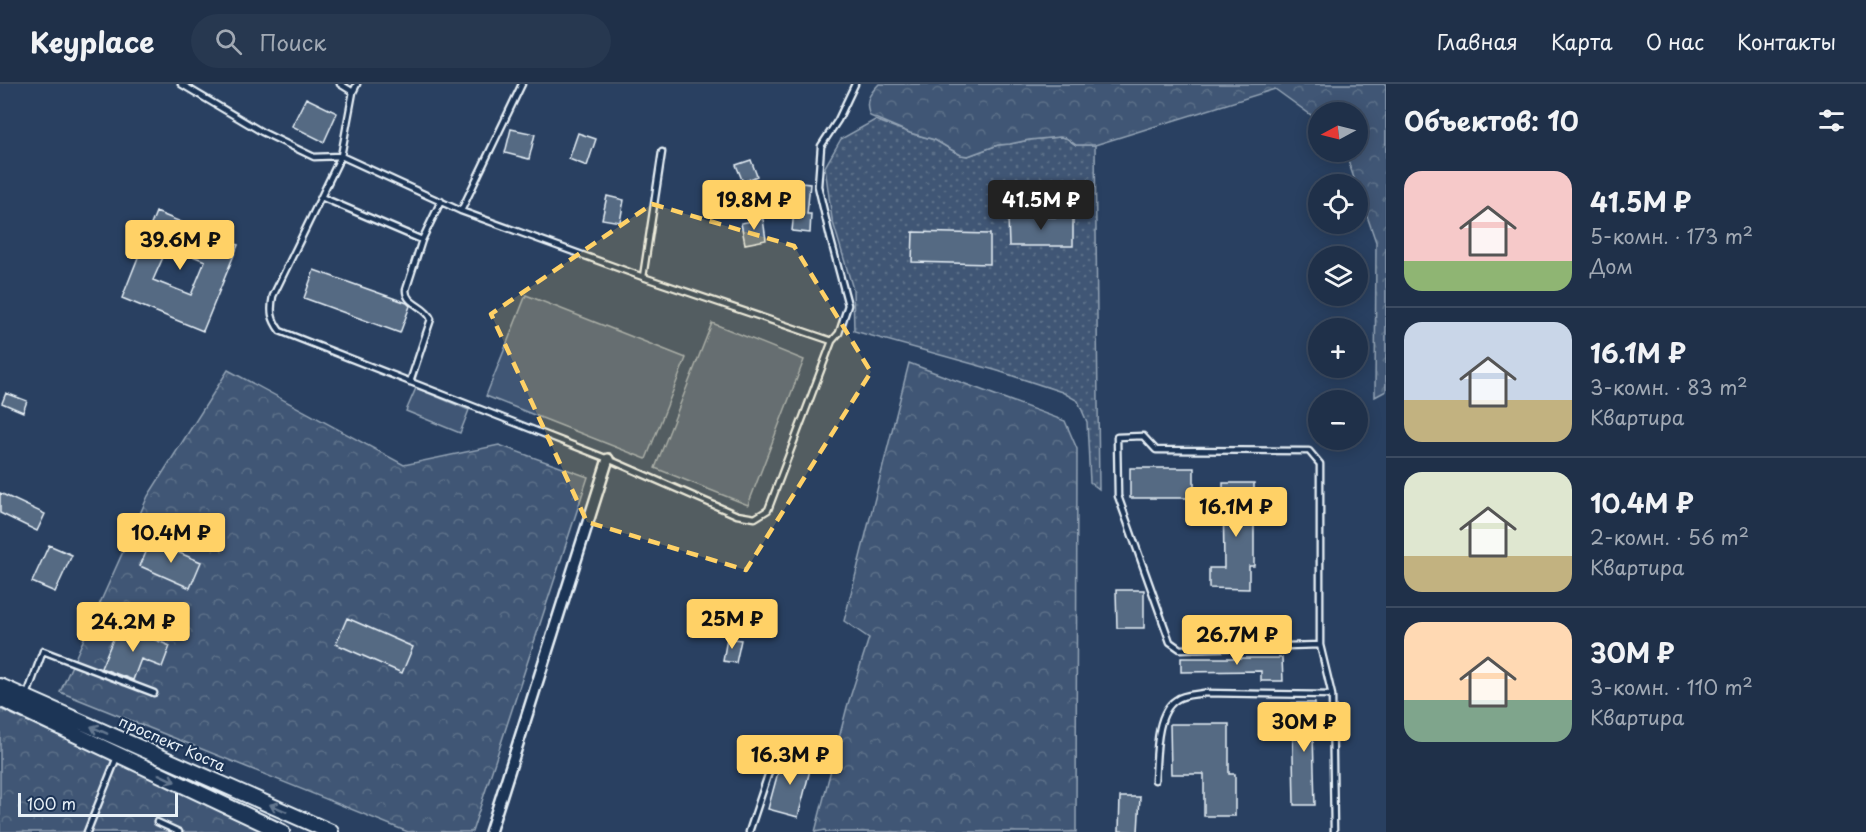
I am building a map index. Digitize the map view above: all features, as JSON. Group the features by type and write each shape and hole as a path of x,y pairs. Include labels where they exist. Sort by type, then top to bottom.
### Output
{"main road":[{"name":"проспект Коста","path":"0,686 331,832"},
{"path":"0,699 278,831"}],"street":[{"path":"490,832 608,459"}],"lane":[{"path":"181,84 262,132 314,157 341,156 461,211 832,341"},
{"path":"340,84 353,92"},
{"path":"357,84 353,92 341,156 273,296 270,310 280,331 608,459 737,515 755,518 768,510 832,341 839,333 848,305 818,186 821,146 838,120 855,84"},
{"path":"461,211 522,84"},
{"path":"643,276 662,152"},
{"path":"321,197 422,240"},
{"path":"410,382 431,319 428,311 411,302 406,290 422,240 441,201"},
{"path":"1320,645 1180,649 1170,642 1118,496 1117,437 1143,436 1156,450 1309,452 1320,464 1320,645 1332,695 1334,832"},
{"path":"26,697 43,651 154,693"},
{"path":"1155,780 1160,729 1166,708 1176,699 1204,693 1332,695"},
{"path":"749,832 775,754"},
{"path":"87,832 118,755"},
{"path":"157,822 178,832"}],"highlighted area":[{"path":"652,204 794,246 871,372 746,570 587,522 491,314"}],"green space":[{"path":"879,84 1386,84 1386,391 1375,397 1376,242 1368,219 1368,174 1353,174 1348,162 1368,162 1368,102 1308,102 1308,113 1275,89 1095,145 1076,145 1060,137 998,145 968,156 961,155 935,140 910,133 870,116 867,106 868,98"},
{"path":"875,120 935,140 961,155 968,156 998,145 1060,137 1076,145 1095,145 1099,489 1090,482 1087,422 1078,401 1062,392 998,371 854,331 853,289 832,219 825,167 841,139"},
{"path":"526,295 686,358 646,459 486,396"},
{"path":"712,323 804,360 748,505 655,468"},
{"path":"909,363 1065,421 1077,449 1076,832 826,832 825,830 815,832 847,707 869,638 844,621"},
{"path":"228,370 404,465 499,445 588,477 472,832 408,832 60,692 148,496"},
{"path":"416,388 469,410 460,433 406,411"},
{"path":"0,709 274,832 0,832"}],"building":[{"path":"306,98 337,113 324,142 292,126"},
{"path":"511,129 535,134 529,159 505,153"},
{"path":"578,133 596,139 587,166 569,159"},
{"path":"751,160 757,176 743,182 736,165"},
{"path":"782,181 810,184 807,214 811,214 810,233 792,231 795,201 780,199"},
{"path":"607,196 624,200 620,222 602,219"},
{"path":"156,212 238,245 203,331 122,298","holes":["168,246 205,261 191,295 153,280"]},
{"path":"1008,217 1073,217 1073,246 1009,246"},
{"path":"763,219 766,240 745,244 741,223"},
{"path":"913,232 990,234 990,264 912,262"},
{"path":"314,270 407,303 410,306 400,333 304,298"},
{"path":"6,393 27,401 23,412 2,403"},
{"path":"1130,468 1194,468 1194,498 1130,498"},
{"path":"1223,483 1254,483 1254,566 1249,566 1249,589 1209,588 1209,568 1224,568"},
{"path":"0,493 45,514 37,531 0,513"},
{"path":"151,541 201,562 190,588 140,566"},
{"path":"49,545 72,555 55,592 32,582"},
{"path":"1116,590 1144,590 1144,628 1117,628"},
{"path":"347,618 413,647 402,673 336,644"},
{"path":"127,628 170,646 162,667 141,659 133,680 101,668 116,632 124,636"},
{"path":"727,638 741,640 736,663 723,661"},
{"path":"1181,658 1282,658 1283,681 1261,681 1261,671 1181,672"},
{"path":"1292,703 1315,703 1315,734 1313,734 1315,805 1294,805"},
{"path":"1170,724 1229,724 1229,774 1235,774 1235,816 1204,816 1204,774 1171,774"},
{"path":"783,754 812,762 798,817 768,809"},
{"path":"1120,797 1140,797 1138,832 1119,831"}]}
